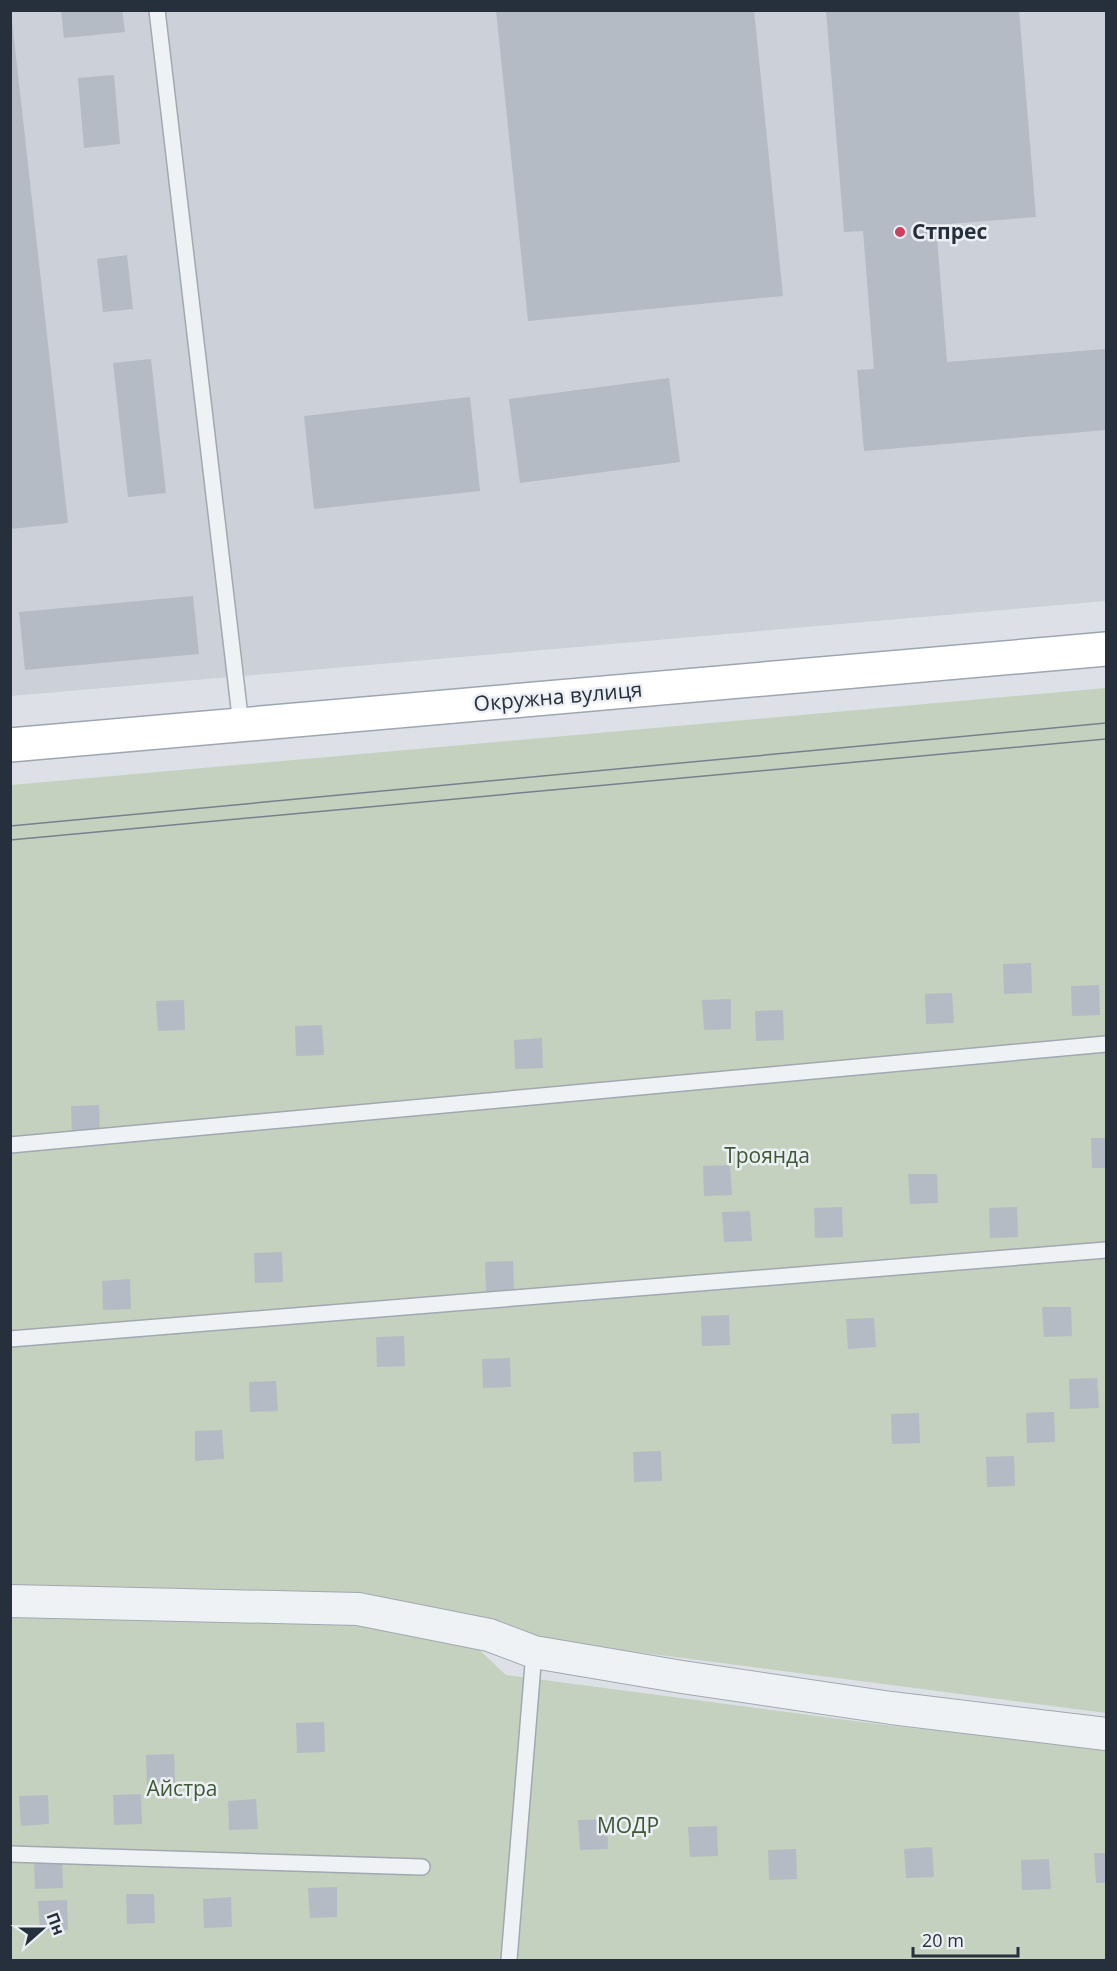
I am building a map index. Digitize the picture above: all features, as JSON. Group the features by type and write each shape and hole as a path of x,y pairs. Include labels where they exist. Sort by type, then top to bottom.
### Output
{"main road":[{"name":"Окружна вулиця","path":"10,745 1107,649"}],"street":[{"path":"10,1601 358,1609 489,1635 534,1652 682,1677 856,1703 1107,1734"}],"lane":[{"path":"157,10 242,725"},
{"path":"10,1145 1107,1044"},
{"path":"10,1339 1107,1250"},
{"path":"509,1960 534,1652"},
{"path":"10,1854 422,1867"}],"shaded area":[{"path":"11,11 1106,11 1106,601 11,696"}],"green space":[{"name":"Троянда","path":"1106,688 1106,1713 544,1640 493,1622 362,1593 11,1592 11,785"},
{"path":"11,1615 354,1619 475,1646 506,1675 893,1726 1106,1748 1106,1960 11,1960"}],"building":[{"path":"61,10 122,10 125,32 64,38"},
{"path":"496,10 754,10 783,296 528,321"},
{"name":"Стпрес","path":"826,10 1019,10 1036,217 936,225 947,362 1106,349 1106,430 864,451 857,370 874,369 863,231 844,232"},
{"path":"10,21 12,21 68,523 10,529"},
{"path":"114,75 120,144 84,148 78,78"},
{"path":"127,255 133,309 103,312 97,259"},
{"path":"151,359 166,493 128,497 113,363"},
{"path":"669,378 680,462 520,483 509,399"},
{"path":"470,397 480,491 314,509 304,416"},
{"path":"193,596 199,654 25,670 19,612"},
{"path":"1031,963 1032,993 1004,994 1003,964"},
{"path":"1099,985 1100,1015 1072,1016 1071,986"},
{"path":"952,993 954,1023 926,1024 925,994"},
{"path":"731,999 731,1029 704,1030 702,1000"},
{"path":"184,1000 185,1030 158,1031 156,1001"},
{"path":"783,1010 784,1040 756,1041 755,1011"},
{"path":"322,1025 324,1055 296,1056 295,1026"},
{"path":"542,1038 543,1068 515,1069 514,1040"},
{"path":"99,1105 100,1135 72,1136 71,1106"},
{"path":"1091,1138 1106,1138 1106,1168 1092,1168"},
{"path":"730,1165 732,1195 704,1196 703,1166"},
{"path":"908,1174 937,1174 938,1203 910,1204"},
{"path":"842,1207 843,1237 815,1238 814,1208"},
{"path":"1017,1207 1018,1237 990,1238 989,1208"},
{"path":"750,1211 752,1241 724,1242 722,1212"},
{"path":"282,1252 283,1282 255,1283 254,1253"},
{"path":"513,1261 514,1291 486,1292 485,1262"},
{"path":"130,1279 131,1309 103,1310 102,1281"},
{"path":"1042,1307 1071,1307 1072,1336 1044,1337"},
{"path":"729,1315 730,1345 702,1346 701,1316"},
{"path":"874,1318 876,1347 848,1349 846,1319"},
{"path":"404,1336 405,1366 377,1367 376,1337"},
{"path":"510,1358 511,1387 483,1388 482,1359"},
{"path":"1097,1378 1099,1408 1070,1409 1069,1379"},
{"path":"276,1381 278,1411 250,1412 249,1382"},
{"path":"1054,1412 1055,1442 1027,1443 1026,1413"},
{"path":"919,1413 920,1443 892,1444 891,1414"},
{"path":"222,1430 224,1459 195,1461 195,1431"},
{"path":"661,1451 662,1481 634,1482 633,1452"},
{"path":"1014,1456 1015,1486 987,1487 986,1457"},
{"path":"324,1722 325,1752 297,1753 296,1723"},
{"path":"174,1754 175,1784 147,1785 146,1755"},
{"path":"141,1794 142,1824 114,1825 113,1795"},
{"path":"48,1795 49,1824 21,1826 19,1796"},
{"path":"256,1799 258,1829 229,1830 228,1801"},
{"path":"607,1819 608,1849 580,1850 578,1820"},
{"path":"717,1826 718,1856 690,1857 688,1827"},
{"path":"932,1847 934,1877 906,1878 904,1849"},
{"path":"796,1849 797,1879 769,1880 768,1850"},
{"path":"1094,1853 1106,1853 1106,1883 1096,1883"},
{"path":"62,1858 63,1888 35,1889 34,1859"},
{"path":"1049,1859 1051,1889 1022,1890 1021,1860"},
{"path":"337,1887 337,1917 310,1918 308,1888"},
{"path":"126,1894 154,1894 155,1923 127,1924"},
{"path":"231,1897 232,1927 204,1928 203,1899"},
{"path":"67,1900 68,1930 40,1931 38,1901"}],"tram line":[{"path":"10,826 1106,723"},
{"path":"10,840 1106,739"}],"place":[{"name":"Стпрес","path":"900,232"}],"park label":[{"name":"Айстра","path":"182,1789"},
{"name":"МОДР","path":"628,1826"}]}
